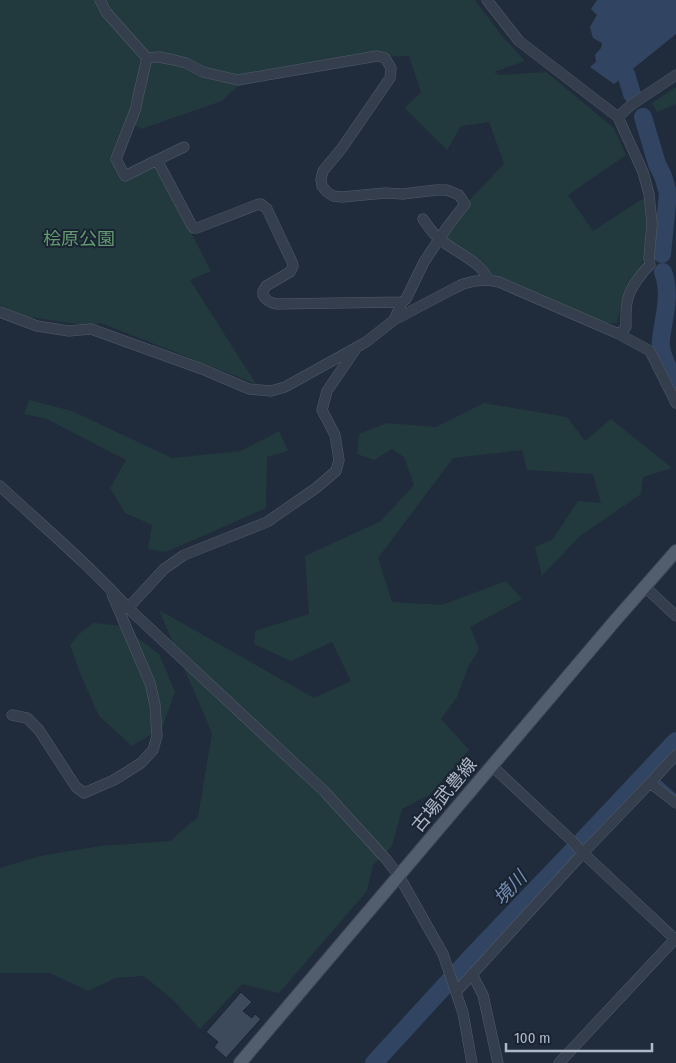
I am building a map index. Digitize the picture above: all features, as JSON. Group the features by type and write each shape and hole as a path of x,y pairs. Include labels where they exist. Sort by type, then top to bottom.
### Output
{"main road":[{"name":"古場武豊線","path":"240,1063 676,551"}],"street":[{"path":"100,0 106,12 147,58"},
{"path":"487,0 519,42 618,117 643,172 649,194 652,224 650,265 629,295 626,327 619,334"},
{"path":"147,58 159,57 174,60 186,63 203,72 238,80 377,56 385,58 391,68 390,78 342,148 323,171 322,186 333,196 342,197 447,190 459,195 465,204 424,262 394,320"},
{"path":"147,58 136,108 116,159 125,176 184,147"},
{"path":"618,117 631,105 676,74"},
{"path":"157,160 194,228 256,204 261,204 267,209 293,266 290,272 264,288 263,295 271,303 420,299 429,301"},
{"path":"422,219 439,239 483,270 488,280"},
{"path":"0,312 37,326 69,332 91,329 202,369 249,389 271,391 285,387 366,342 394,320 429,301 463,284 488,280 499,282 619,334 650,351 676,403"},
{"path":"128,608 164,569 184,555 267,522 316,488 336,471 339,460 334,435 322,410 326,391 357,347"},
{"path":"0,486 324,791 400,876 443,954 463,1013 472,1063"},
{"path":"12,715 27,718 38,730 76,787 84,793 114,780 141,763 153,750 157,736 155,705 150,683 108,586"},
{"path":"644,588 676,616"},
{"path":"456,992 583,852 676,754"},
{"path":"492,766 676,940 559,1063"},
{"path":"650,783 676,803"},
{"path":"472,974 483,995 498,1063"}],"green space":[{"name":"桧原公園","path":"0,0 475,0 502,36 525,61 494,72 499,75 546,72 614,128 626,155 568,195 593,231 644,198 649,252 624,292 617,323 598,323 487,278 439,232 504,164 489,122 461,126 447,150 405,108 421,92 409,56 358,57 248,76 222,101 141,129 131,123 116,159 125,176 156,166 211,271 190,280 256,384 101,323 89,326 24,316 0,305"},
{"path":"676,87 676,104 657,112 652,103"},
{"path":"29,400 72,411 172,458 241,451 279,431 288,451 267,457 266,508 166,552 148,549 152,525 125,513 110,488 126,460 47,419 24,414"},
{"path":"484,403 567,417 585,441 611,419 672,468 643,477 641,494 580,536 542,576 535,547 552,540 578,501 601,503 593,474 527,470 522,450 453,458 378,558 392,602 442,605 506,581 522,599 470,627 479,649 468,667 457,697 441,719 469,750 429,795 402,809 392,846 373,865 367,891 279,993 242,984 200,1029 174,1001 144,976 116,978 88,991 50,973 0,973 0,868 40,856 100,846 170,841 198,817 212,733 159,610 314,698 351,681 332,642 291,661 254,644 255,631 309,614 305,556 381,521 414,485 404,457 392,449 374,460 357,454 359,434 387,423 436,427"},
{"path":"93,623 122,626 159,654 175,692 162,728 132,746 99,716 70,645 79,634"}],"water":[{"path":"597,0 676,0 676,34 614,84 590,67 596,62 595,55 601,48 602,43 593,38 590,27 597,15 591,9"}],"building":[{"path":"241,992 252,1002 243,1011 252,1018 255,1014 261,1019 226,1058 214,1047 218,1042 206,1032"}],"waterway":[{"path":"626,74 632,94"},
{"path":"643,117 668,193 662,254"},
{"path":"663,272 667,299 661,346 665,360 676,382"},
{"name":"境川","path":"374,1063 472,956 676,741"},
{"path":"658,780 676,796"}]}
